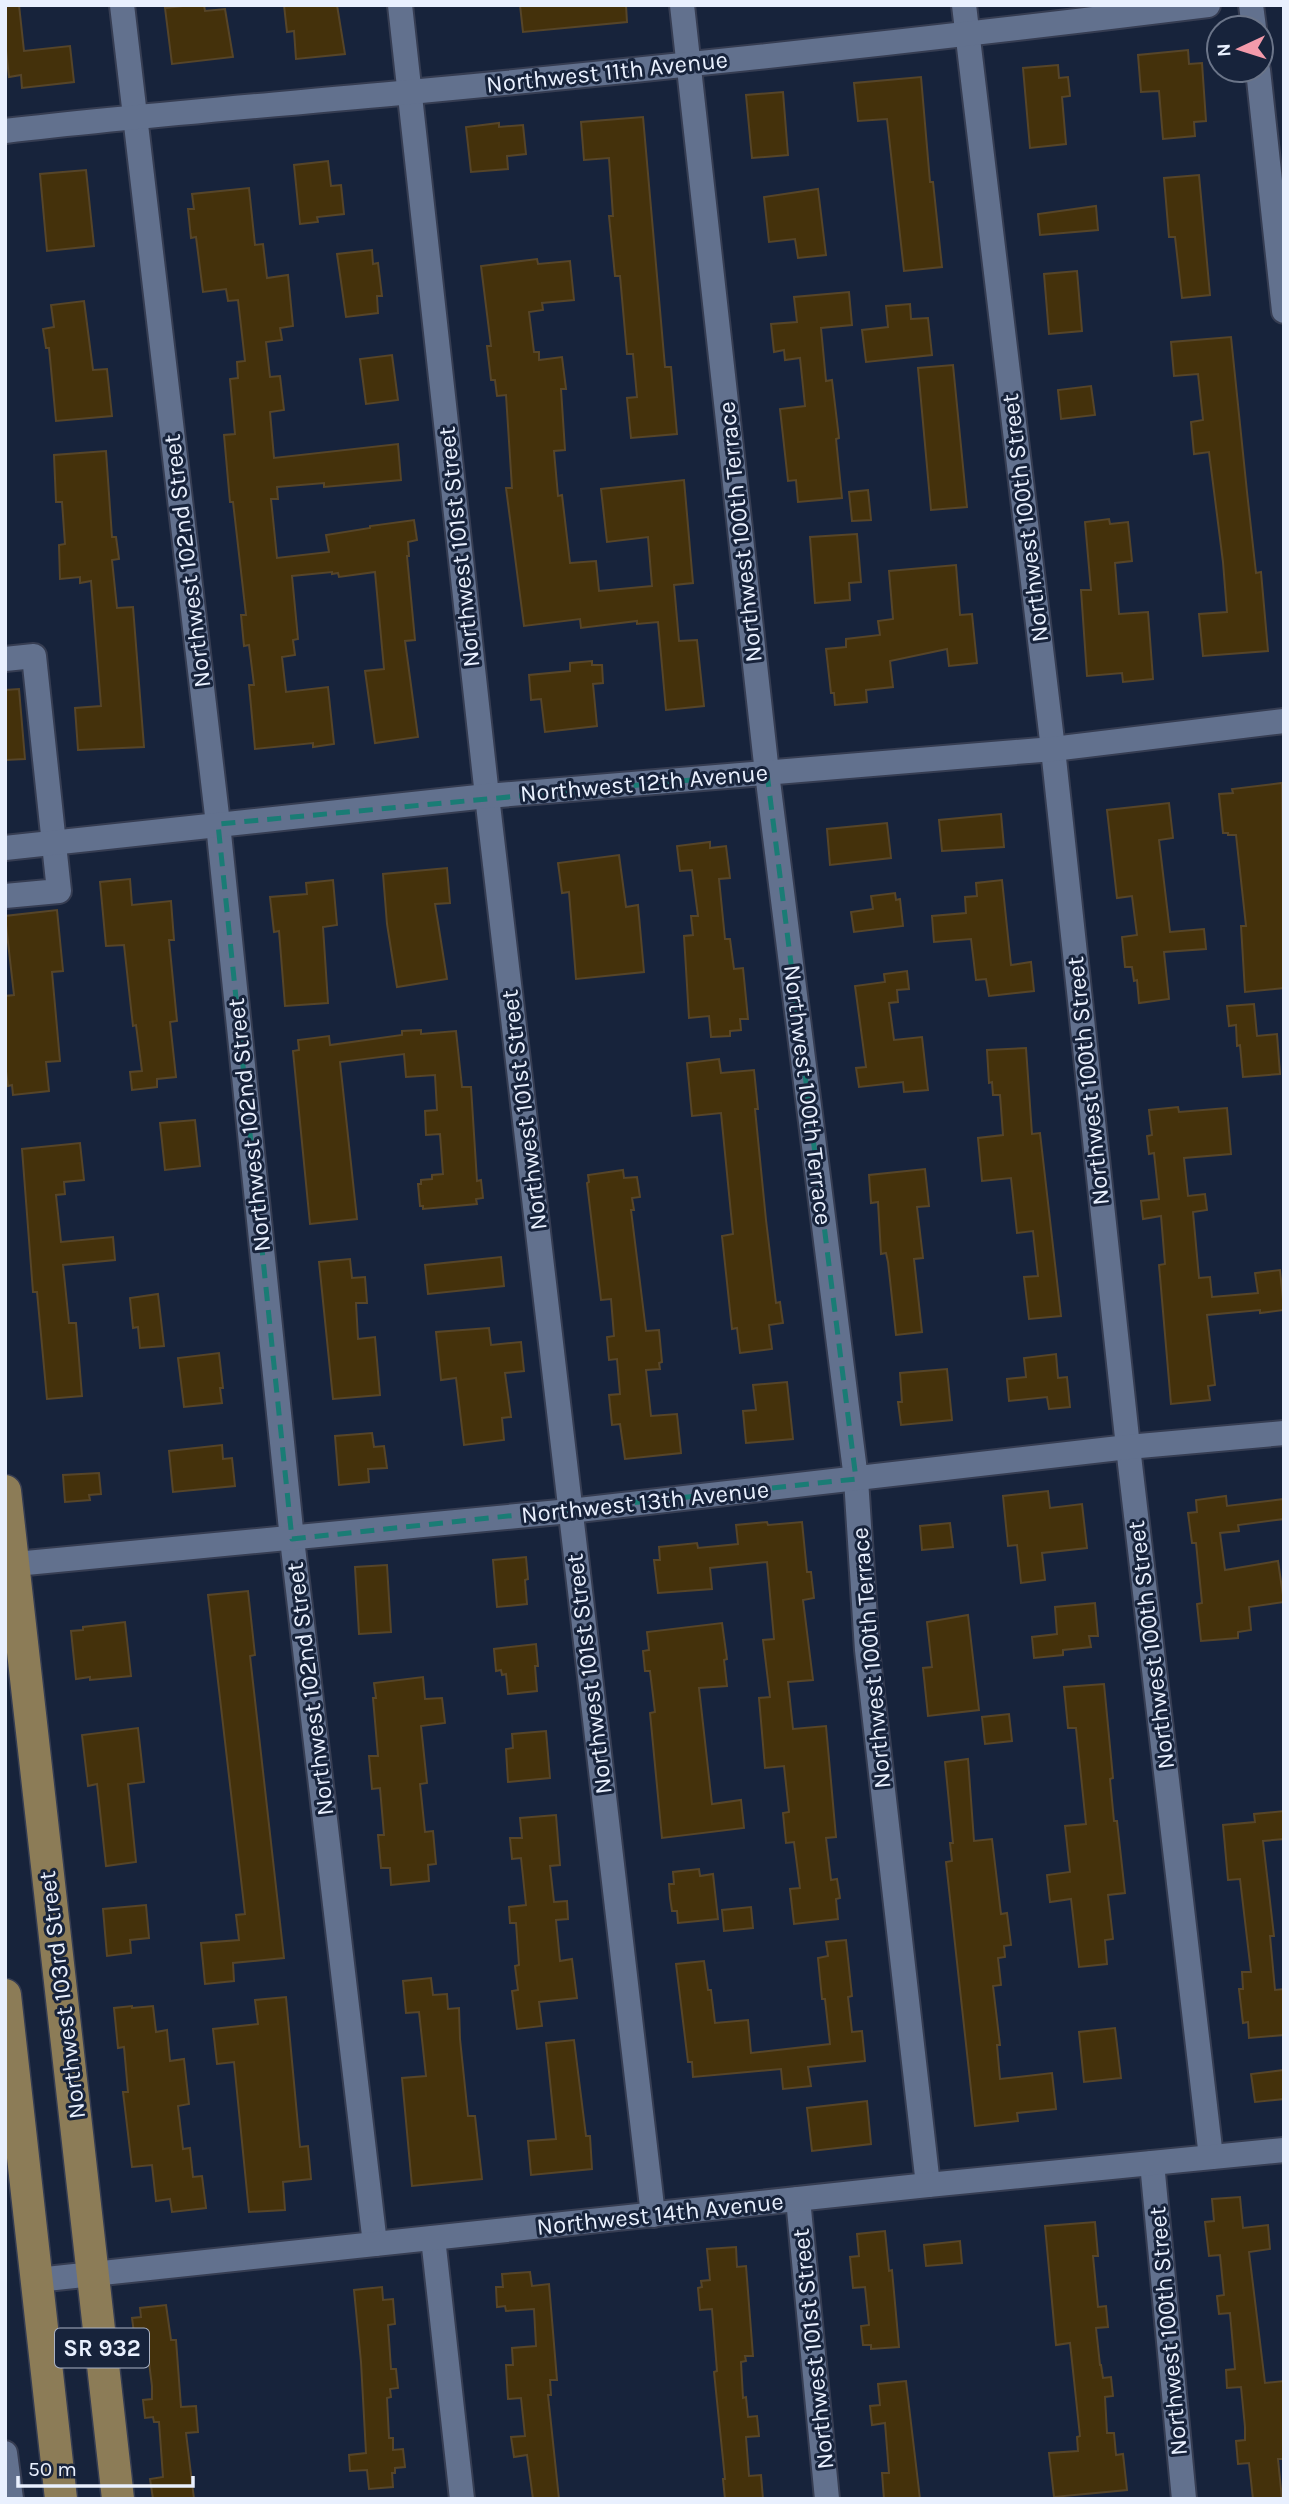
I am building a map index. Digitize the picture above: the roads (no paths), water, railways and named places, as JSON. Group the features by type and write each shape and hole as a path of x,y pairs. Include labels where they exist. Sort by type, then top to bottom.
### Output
{"main road":[{"name":"Northwest 103rd Street","path":"5,1491 9,1565 94,2274 118,2499"},
{"name":"SR 932","path":"5,1995 61,2499"}],"street":[{"name":"Northwest 102nd Street","path":"122,5 218,824 292,1539 375,2245"},
{"name":"Northwest 101st Street","path":"400,5 487,796 653,2215"},
{"name":"Northwest 100th Terrace","path":"682,5 767,773 856,1479 868,1664 928,2185"},
{"name":"Northwest 100th Street","path":"964,5 1053,749 1128,1447 1211,2157"},
{"name":"Northwest 11th Avenue","path":"5,131 135,116 409,93 967,35 1208,5"},
{"path":"1260,84 1284,311"},
{"path":"5,659 34,656 59,891 5,896"},
{"name":"Northwest 12th Avenue","path":"5,848 487,796 1053,749 1284,721"},
{"name":"Northwest 13th Avenue","path":"9,1565 570,1511 1128,1447 1284,1433"},
{"name":"Northwest 14th Avenue","path":"37,2280 928,2185 1284,2150"},
{"name":"Northwest 100th Street","path":"1152,2163 1184,2499"},
{"name":"Northwest 101st Street","path":"798,2199 827,2499"},
{"path":"433,2238 462,2499"},
{"path":"5,2453 11,2499"}]}
